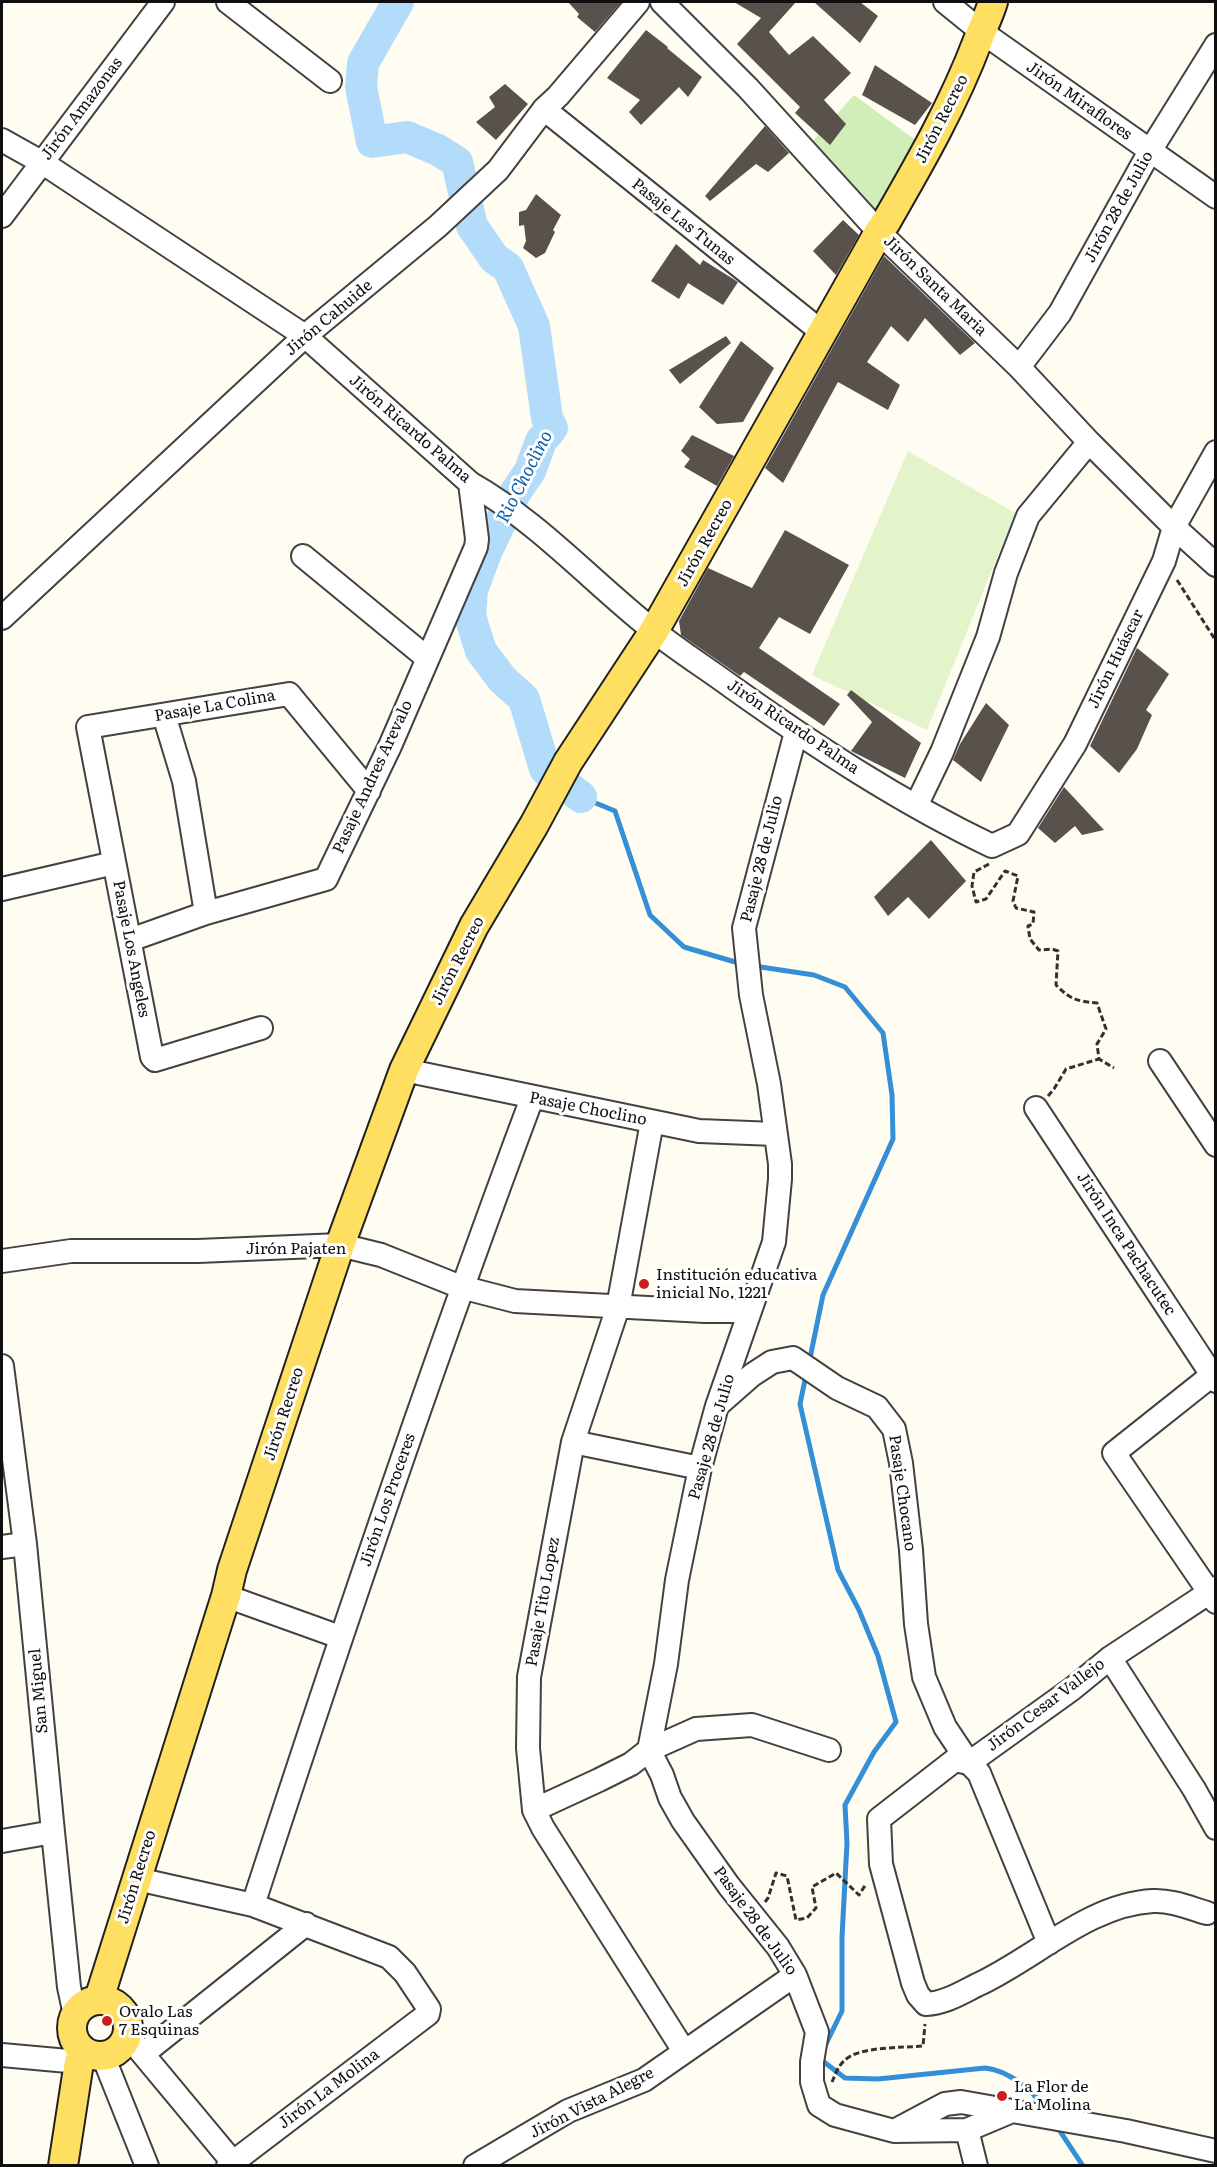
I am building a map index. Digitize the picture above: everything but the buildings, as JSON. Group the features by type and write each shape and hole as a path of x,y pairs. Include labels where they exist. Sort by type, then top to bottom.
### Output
{"main road":[{"name":"Jirón Recreo","path":"99,2000 236,1559 340,1245 404,1070 474,926 534,825 568,762 654,631 933,139 970,61 993,2"},
{"path":"99,2000 112,2002 122,2010 135,2045 89,2056 77,2044 73,2034 72,2024 75,2015 81,2007 90,2002 99,2000"},
{"path":"63,2166 89,2056"}],"street":[{"name":"Jirón Amazonas","path":"2,216 163,2"},
{"path":"228,2 330,81"},
{"name":"Jirón Cahuide","path":"2,618 305,336 438,226 498,170 544,109 558,96 638,2"},
{"name":"Jirón Santa Maria","path":"662,2 748,88 879,232 1019,367 1089,442 1215,565"},
{"name":"Jirón Miraflores","path":"945,2 982,32 1215,197"},
{"name":"Jirón 28 de Julio","path":"1019,367 1059,313 1150,151 1215,45"},
{"name":"Pasaje Las Tunas","path":"544,109 823,333"},
{"name":"Jirón Ricardo Palma","path":"2,141 43,163 305,336 470,483 493,496 523,519 654,631 796,732 916,806 992,846"},
{"path":"916,806 942,752 988,638 1006,573 1028,516 1089,442"},
{"name":"Jirón Huáscar","path":"992,846 1018,834 1071,750 1164,561 1174,527 1215,452"},
{"name":"Pasaje Andres Arevalo","path":"130,940 206,913 326,879 390,746 477,543 470,483"},
{"path":"303,556 427,657"},
{"name":"Pasaje La Colina","path":"88,727 289,694 369,791"},
{"path":"164,715 184,781 206,913"},
{"name":"Pasaje Los Angeles","path":"88,727 153,1059 261,1028"},
{"name":"Pasaje 28 de Julio","path":"796,732 744,928 751,995 769,1084 775,1134 780,1179 777,1225 774,1242 717,1406 700,1468 649,1750 682,1821 729,1886 778,1947 795,1975 817,2032 812,2062 812,2082 825,2096"},
{"path":"2,889 114,863"},
{"path":"1160,1061 1215,1145"},
{"name":"Pasaje Choclino","path":"404,1070 699,1131 775,1134"},
{"name":"Jirón Los Proceres","path":"253,1905 340,1637 461,1287 532,1098"},
{"name":"Jirón Inca Pachacutec","path":"1036,1108 1214,1376"},
{"name":"Pasaje Tito Lopez","path":"652,1122 618,1307 573,1442 529,1677 528,1748 534,1810 583,1893 684,2051"},
{"name":"Jirón Pajaten","path":"2,1261 71,1251 198,1251 340,1245 381,1255 461,1287 515,1301 750,1311"},
{"name":"Pasaje Chocano","path":"717,1406 752,1375 772,1362 793,1358 837,1388 877,1407 894,1429 901,1463 911,1550 916,1624 924,1677 945,1727 969,1763 979,1773 1049,1943"},
{"name":"San Miguel","path":"2,1366 26,1544 52,1832 69,1987 75,2015"},
{"path":"1213,1594 1114,1453 1214,1376"},
{"path":"573,1442 700,1468"},
{"path":"2,1547 26,1544"},
{"name":"Jirón Cesar Vallejo","path":"926,2004 918,1995 913,1983 881,1863 879,1819 956,1761 969,1763 1072,1689 1110,1658 1213,1594"},
{"path":"226,1596 340,1637"},
{"path":"1110,1658 1194,1789 1215,1828"},
{"path":"534,1810 631,1764 649,1750 692,1730 752,1725 829,1750"},
{"path":"2,1841 52,1832"},
{"path":"137,1879 253,1905 306,1924"},
{"path":"926,2004 940,2003 1002,1974 1049,1943 1107,1911 1154,1901 1177,1904 1207,1913"},
{"path":"232,2164 135,2045 306,1924"},
{"name":"Jirón La Molina","path":"232,2164 429,2012 429,2008 405,1973 389,1957 306,1924"},
{"name":"Jirón Vista Alegre","path":"475,2166 568,2111 644,2080 795,1975"},
{"path":"2,2055 89,2056 147,2166"},
{"path":"825,2096 835,2115 894,2131 967,2130 1012,2111"},
{"path":"894,2131 945,2104 961,2102 1126,2131 1215,2151"},
{"path":"967,2130 976,2166"}],"path":[{"path":"1164,561 1215,641"},
{"path":"992,846 992,862 974,872 972,886 976,902 986,899 1005,872 1018,876 1013,901 1016,908 1034,912 1033,924 1028,926 1028,934 1039,950 1058,951 1056,985 1068,997 1078,1001 1097,1003 1106,1029 1097,1044 1099,1059"},
{"path":"1036,1108 1054,1089 1066,1069 1099,1059 1114,1068"},
{"path":"752,1913 768,1898 776,1873 787,1876 796,1920 807,1918 816,1908 812,1887 836,1873 859,1895"},
{"path":"825,2096 842,2062 849,2057 863,2051 923,2046 926,2004"}],"green space":[{"path":"854,95 925,147 882,225 807,147"},
{"path":"908,451 1015,513 927,730 812,675"}],"waterway":[{"name":"Rio Choclino","path":"398,2 363,63 361,87 372,142 407,137 438,150 457,162 472,226 494,258 508,268 534,326 547,418 552,428 541,441 530,471 515,493 487,550 472,590 470,616 481,651 502,679 524,699 545,769 581,797"},
{"path":"581,797 615,811 650,915 684,947 742,964"},
{"path":"754,966 814,975 845,987 883,1033 892,1095 893,1139 823,1295 809,1363"},
{"path":"806,1375 800,1404 838,1570 859,1610 878,1656 896,1722 874,1752 845,1805 847,1843 842,1937 842,2011 824,2048"},
{"path":"820,2059 845,2078 878,2079 985,2068 994,2070 1020,2083 1046,2110"},
{"path":"1056,2125 1083,2166"}],"place":[{"name":"Institución educativa inicial No. 1221","path":"644,1284"},
{"name":"Ovalo Las 7 Esquinas","path":"107,2021"},
{"name":"La Flor de La Molina","path":"1002,2096"}]}
